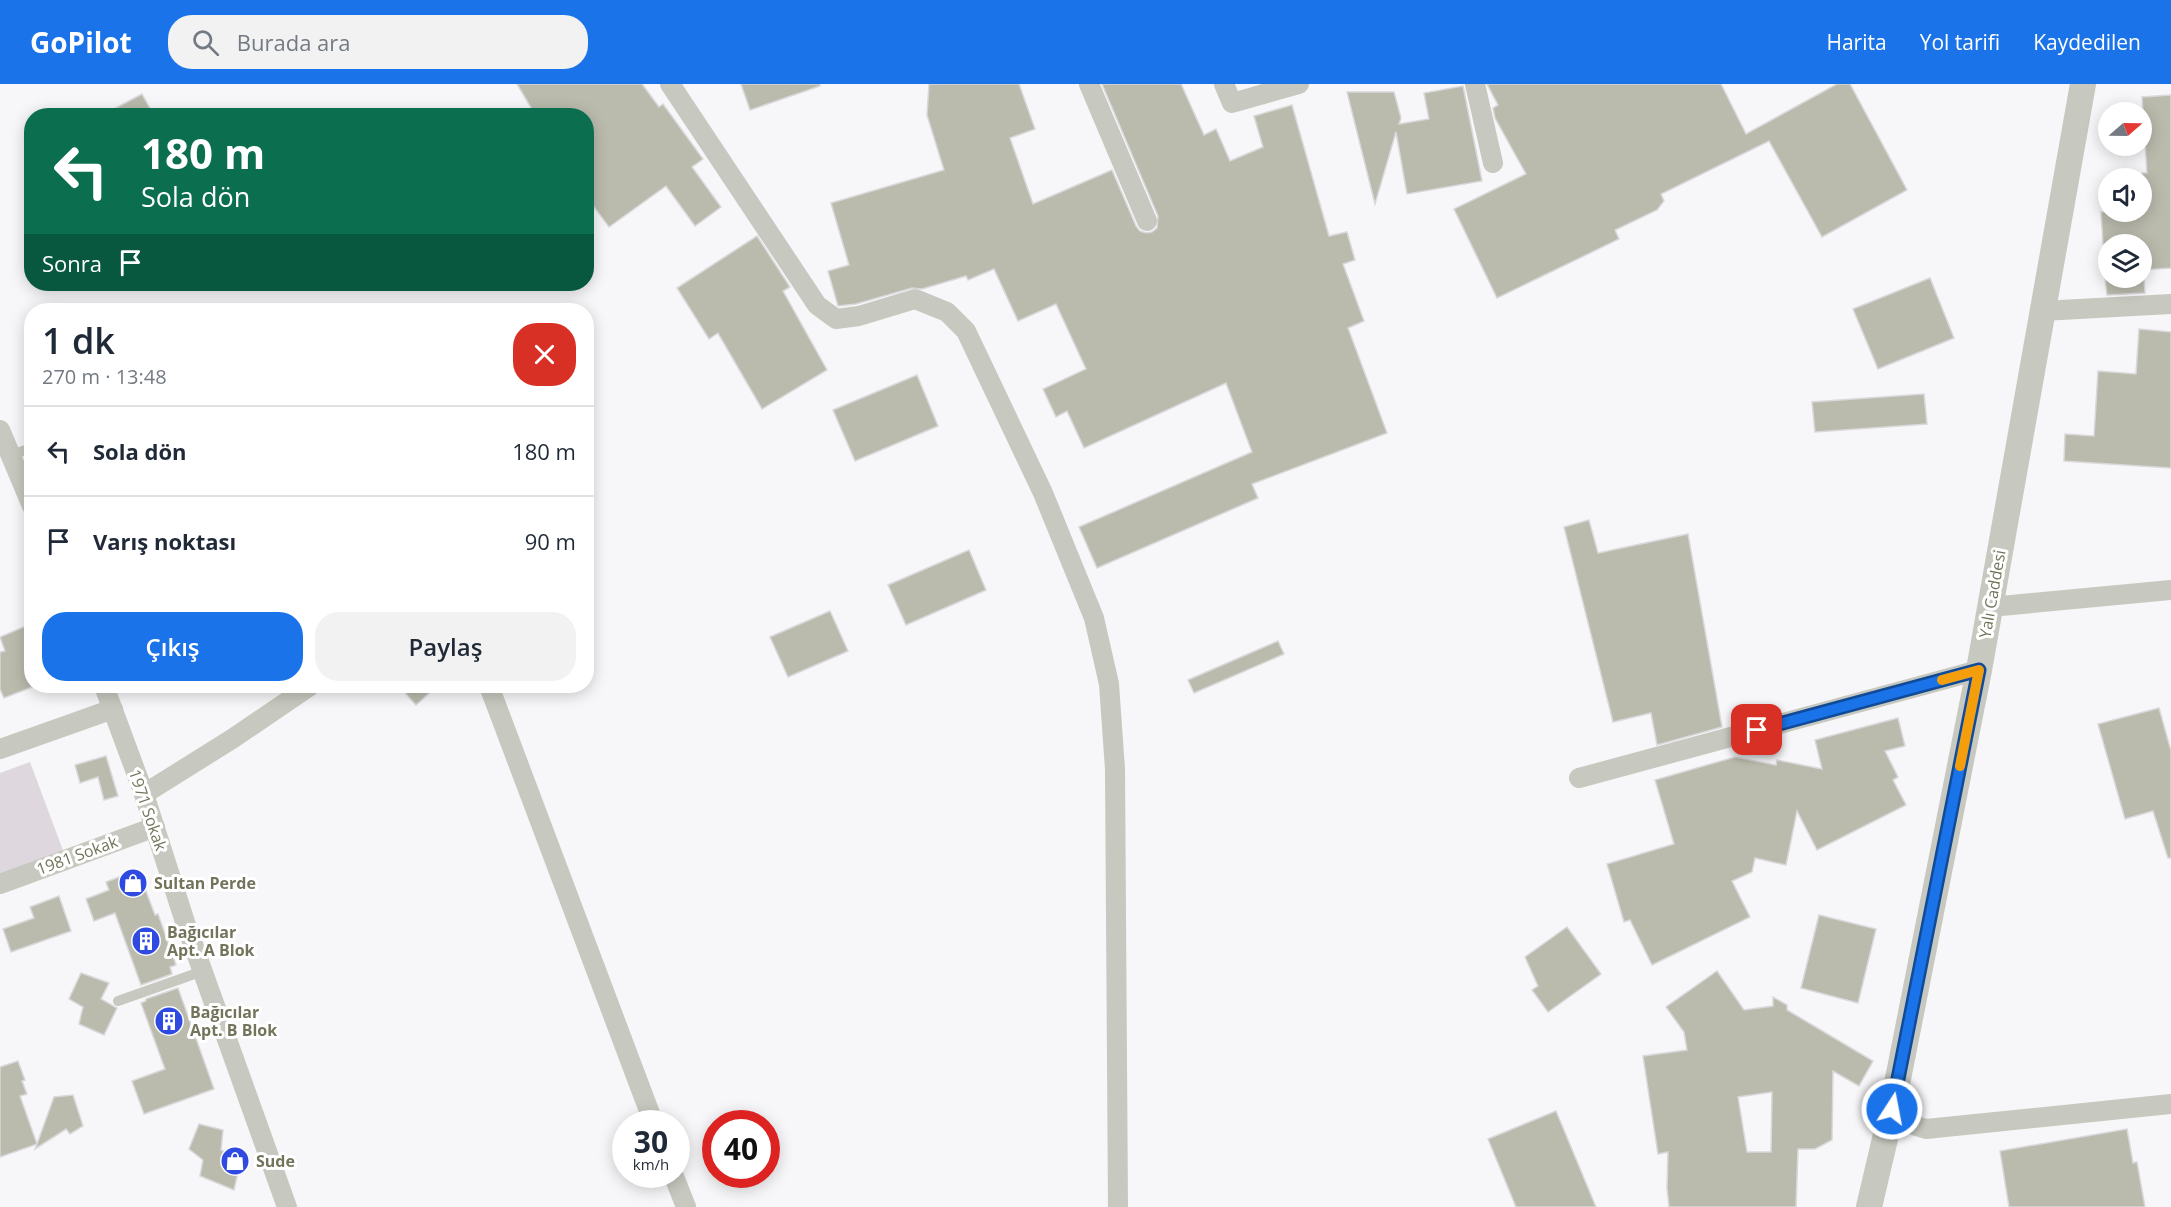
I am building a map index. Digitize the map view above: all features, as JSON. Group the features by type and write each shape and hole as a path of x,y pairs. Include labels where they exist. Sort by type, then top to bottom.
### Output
{"street":[{"path":"670,84 817,305 836,319 859,316 915,299 947,312 966,331 1043,493 1094,618 1109,684 1115,769 1118,1207"},
{"path":"1089,84 1147,221"},
{"path":"1224,84 1232,103 1299,84"},
{"path":"1475,84 1493,163"},
{"name":"Yalı Caddesi","path":"1869,1207 1892,1109 1979,670 2083,84"},
{"path":"2042,311 2171,304"},
{"path":"0,430 24,487"},
{"path":"1990,607 2171,590"},
{"path":"1579,778 1979,670"},
{"name":"1971 Sokak","path":"107,693 144,794 281,1205"},
{"path":"144,794 300,693"},
{"path":"492,693 649,1110"},
{"path":"0,749 113,709"},
{"name":"1981 Sokak","path":"0,884 155,827"},
{"path":"1892,1109 1913,1125 1926,1129 2171,1104"},
{"path":"679,1188 686,1207"}],"lane":[{"path":"11,455 24,451"},
{"path":"118,1001 203,971"}],"shaded area":[{"path":"30,762 64,853 0,874 0,773"}],"building":[{"path":"517,84 642,84 659,107 663,104 703,159 692,167 721,207 695,226 666,186 609,227 594,207 594,108 531,108"},
{"path":"741,84 820,84 820,86 750,110"},
{"path":"929,84 1019,84 1035,129 1010,138 1033,204 1112,170 1136,226 1140,231 1146,233 1157,228 1158,216 1102,84 1181,84 1204,135 1216,129 1230,161 1263,147 1254,116 1292,105 1329,236 1347,232 1355,260 1343,264 1364,321 1348,328 1387,433 1252,484 1258,498 1097,568 1079,527 1252,452 1226,383 1084,448 1067,411 1056,417 1043,389 1086,369 1056,304 1018,321 994,269 968,280 966,276 922,289 912,288 856,304 838,306 828,271 849,265 831,203 944,170 927,115"},
{"path":"1487,84 1721,84 1746,134 1837,84 1850,84 1907,190 1822,237 1769,141 1661,194 1664,201 1657,210 1615,230 1619,239 1497,298 1454,209 1526,174 1495,118 1493,108 1498,105"},
{"path":"1463,86 1482,181 1407,194 1396,132 1375,204 1347,92 1394,92 1401,118 1399,124 1429,119 1424,93"},
{"path":"142,94 150,108 116,108"},
{"path":"2171,95 2171,268 2152,269 2152,234 2102,234 2102,222 2152,222 2152,168 2147,168 2146,156 2152,156 2152,102 2142,102 2142,97"},
{"path":"757,236 790,287 783,291 827,370 762,409 718,333 709,339 677,288"},
{"path":"1930,278 1954,338 1878,369 1853,309"},
{"path":"2106,288 2145,288 2145,293 2107,295"},
{"path":"2139,329 2171,332 2171,468 2064,461 2065,434 2094,436 2098,371 2136,374"},
{"path":"917,375 938,426 855,461 833,410"},
{"path":"1924,394 1927,424 1815,432 1812,402"},
{"path":"1589,520 1598,553 1688,534 1722,727 1657,745 1651,713 1613,722 1564,527"},
{"path":"969,550 986,590 906,625 888,585"},
{"path":"830,611 848,651 788,677 770,637"},
{"path":"24,627 24,690 4,698 0,689 0,652 5,651 0,637"},
{"path":"1278,641 1284,654 1194,693 1188,680"},
{"path":"405,693 429,693 416,705"},
{"path":"2159,708 2171,751 2171,858 2168,858 2153,811 2125,819 2098,724"},
{"path":"1898,718 1905,746 1885,751 1898,777 1893,780 1906,805 1817,850 1797,811 1786,865 1755,858 1752,872 1732,881 1750,917 1652,965 1630,920 1624,922 1607,864 1674,844 1655,780 1735,757 1776,765 1777,760 1822,769 1815,740"},
{"path":"106,756 118,796 104,800 98,777 80,783 75,765"},
{"path":"138,870 155,915 158,914 176,965 170,967 172,974 141,985 115,913 94,921 86,899 109,890 106,882"},
{"path":"59,896 71,931 11,952 3,929 34,918 30,907"},
{"path":"1819,915 1876,929 1858,1003 1801,988"},
{"path":"1567,927 1601,974 1548,1012 1532,990 1538,986 1525,957"},
{"path":"1717,971 1744,1010 1773,1006 1773,997 1787,1005 1787,1010 1873,1061 1859,1086 1833,1071 1832,1140 1815,1149 1798,1149 1796,1207 1669,1207 1668,1152 1658,1154 1643,1056 1687,1050 1684,1032 1666,1007","holes":["1772,1092 1771,1152 1747,1152 1738,1097"]},
{"path":"81,973 109,983 101,999 117,1008 104,1035 79,1024 83,1007 69,999"},
{"path":"178,988 214,1089 144,1114 132,1081 165,1069 141,1003 146,999"},
{"path":"18,1061 27,1094 20,1096 37,1144 0,1157 0,1067"},
{"path":"73,1095 83,1126 70,1134 66,1129 35,1149 54,1097"},
{"path":"1556,1111 1596,1207 1516,1207 1488,1139"},
{"path":"199,1124 223,1130 221,1150 241,1159 234,1190 200,1176 203,1160 189,1149"},
{"path":"2127,1129 2133,1163 2137,1162 2145,1207 2009,1207 2000,1151"}],"slow traffic":[{"path":"1942,680 1979,670 1960,766"}],"place":[{"name":"Sultan Perde","path":"133,883"},
{"name":"Bağıcılar Apt. A Blok","path":"146,941"},
{"name":"Bağıcılar Apt. B Blok","path":"169,1021"},
{"name":"Sude","path":"235,1161"}],"route":[{"path":"1757,730 1979,670 1892,1109"}]}
